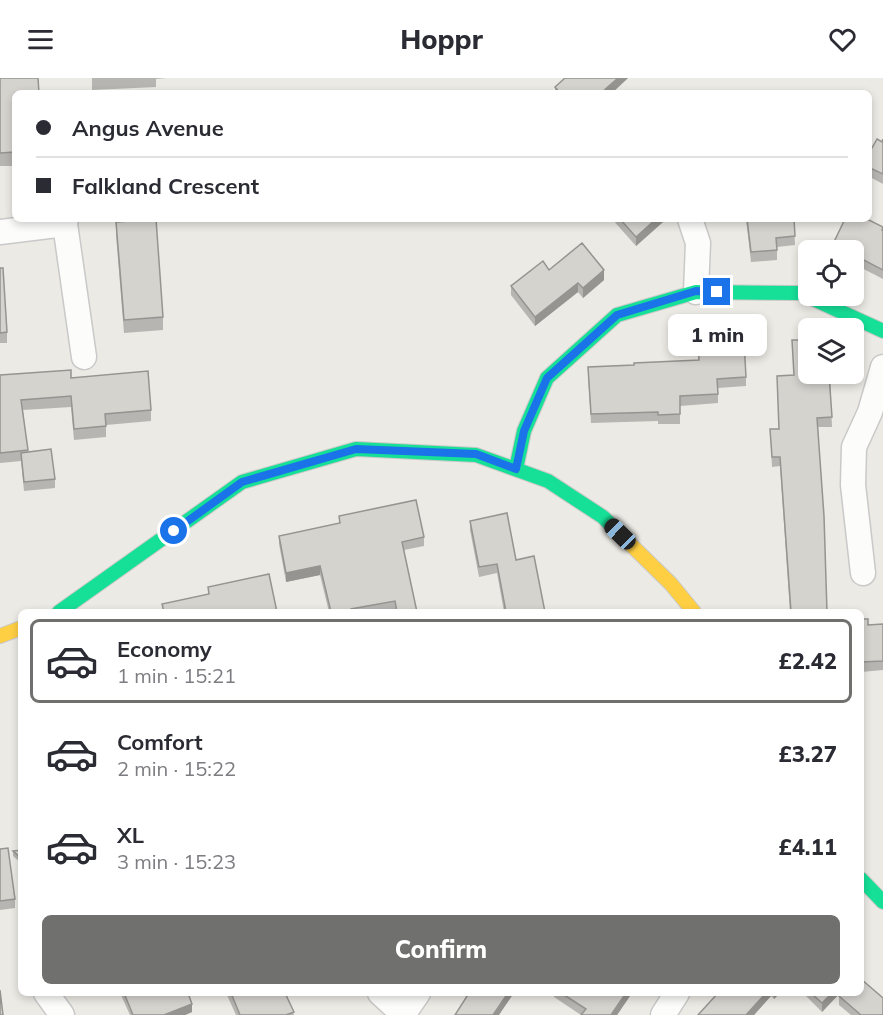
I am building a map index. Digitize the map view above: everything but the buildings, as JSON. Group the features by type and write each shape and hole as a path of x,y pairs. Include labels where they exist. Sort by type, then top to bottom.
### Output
{"street":[{"path":"0,232 60,222"},
{"path":"66,222 84,357"},
{"path":"691,222 698,243 696,291"},
{"path":"516,469 524,431 547,378 617,315 696,291 800,293 883,331"},
{"path":"863,573 853,485 854,447 870,412 883,367"},
{"path":"66,609 242,482 356,449 476,454 548,481 603,517 671,584 692,609"},
{"path":"0,636 18,629"},
{"path":"864,882 883,902"},
{"path":"48,996 62,1015"},
{"path":"383,996 403,1015 416,996"},
{"path":"663,1015 675,996"}],"traffic: fast":[{"path":"516,469 524,431 547,378 617,315 696,292 800,293 883,331"},
{"path":"63,609 242,482 356,449 476,455 548,481 603,517 621,535"},
{"path":"864,882 883,902"}],"traffic: slow":[{"path":"621,535 671,584 692,609"},
{"path":"0,636 18,629"}],"route":[{"path":"174,531 242,482 356,449 476,454 516,469 524,431 547,378 617,315 696,291 717,292"}]}
